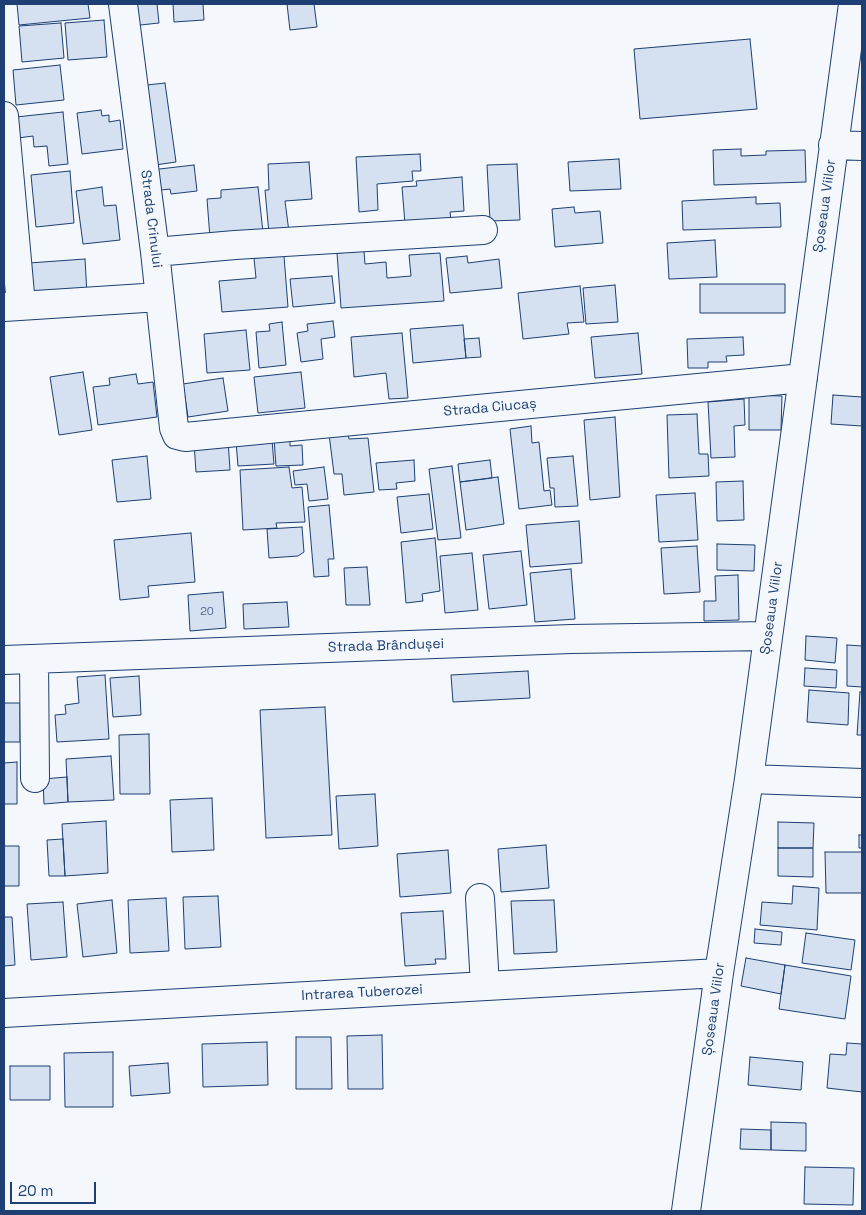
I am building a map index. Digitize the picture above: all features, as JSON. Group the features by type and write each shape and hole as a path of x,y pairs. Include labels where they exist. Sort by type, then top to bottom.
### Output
{"street":[{"name":"Strada Crinului","path":"123,4 155,252 174,428 177,435"},
{"name":"Șoseaua Viilor","path":"686,1211 719,973 749,779 853,4"},
{"path":"4,116 12,306 160,297"},
{"path":"833,145 862,146"},
{"path":"155,252 235,245 483,230"},
{"name":"Strada Ciucaș","path":"177,435 186,437 802,378"},
{"name":"Strada Brândușei","path":"4,660 570,639 768,636"},
{"path":"34,659 35,778"},
{"path":"749,779 862,783"},
{"path":"480,898 485,986"},
{"name":"Intrarea Tuberozei","path":"4,1012 719,973"}],"building":[{"path":"17,4 88,4 90,18 19,25"},
{"path":"129,4 157,4 159,23 131,26"},
{"path":"173,4 203,4 204,20 174,22"},
{"path":"287,4 314,4 317,27 290,30"},
{"path":"104,20 107,57 68,60 65,23"},
{"path":"61,23 64,58 22,62 19,26"},
{"path":"750,39 757,109 640,119 634,49"},
{"path":"60,65 64,100 16,105 13,70"},
{"path":"165,83 176,162 148,166 138,86"},
{"path":"101,110 102,116 109,115 109,122 120,120 123,149 82,154 77,113"},
{"path":"63,112 68,164 49,166 47,146 34,147 33,136 18,138 16,117"},
{"path":"741,149 741,156 766,155 766,151 805,150 806,182 714,185 713,150"},
{"path":"420,154 421,171 412,171 413,181 377,184 378,210 359,212 356,157"},
{"path":"619,159 621,189 570,191 568,162"},
{"path":"309,162 312,199 285,201 289,232 269,234 265,190 269,190 268,164"},
{"path":"517,164 520,220 490,221 487,165"},
{"path":"194,165 197,191 171,194 170,189 153,191 151,170"},
{"path":"70,171 74,223 36,227 31,175"},
{"path":"462,177 464,211 450,212 451,220 405,224 402,187 417,186 416,181"},
{"path":"102,187 104,206 116,205 120,240 83,244 76,191"},
{"path":"258,187 263,232 210,238 207,199 221,198 221,190"},
{"path":"756,197 756,204 780,203 781,227 683,230 682,201"},
{"path":"574,207 575,213 600,211 603,243 555,247 552,209"},
{"path":"715,240 717,277 669,279 667,243"},
{"path":"364,251 365,264 386,262 387,278 411,276 409,255 440,253 444,301 341,308 337,253"},
{"path":"284,256 288,307 222,312 219,281 256,278 254,258"},
{"path":"467,256 468,263 499,259 502,288 450,293 446,258"},
{"path":"85,259 87,294 31,298 29,263"},
{"path":"332,276 335,303 293,307 290,279"},
{"path":"700,284 785,284 785,313 700,313"},
{"path":"615,285 618,322 586,324 583,288"},
{"path":"580,286 584,322 567,323 569,334 523,339 518,293"},
{"path":"333,321 335,337 321,339 323,359 301,362 297,333 308,331 307,324"},
{"path":"282,322 286,365 259,368 256,332 270,331 269,324"},
{"path":"463,325 466,358 413,363 410,329"},
{"path":"246,330 250,370 207,373 204,334"},
{"path":"402,333 408,398 389,399 386,373 354,377 351,337"},
{"path":"638,333 642,374 595,378 591,337"},
{"path":"743,337 744,355 726,356 727,362 708,362 708,368 688,368 687,339"},
{"path":"479,338 481,357 466,358 464,339"},
{"path":"83,372 92,430 59,435 50,377"},
{"path":"301,372 305,408 258,413 254,377"},
{"path":"136,374 138,384 153,382 157,417 98,425 93,387 110,385 109,378"},
{"path":"223,378 228,411 188,417 183,384"},
{"path":"749,395 782,396 781,430 749,430"},
{"path":"833,395 862,397 862,426 831,424"},
{"path":"744,399 745,425 734,426 735,457 711,458 708,402"},
{"path":"697,414 699,454 708,454 709,476 669,478 667,415"},
{"path":"615,417 620,497 590,500 584,420"},
{"path":"531,426 532,443 539,442 544,491 550,490 552,505 519,509 510,429"},
{"path":"348,433 349,439 368,438 374,492 344,495 342,474 334,474 329,434"},
{"path":"290,438 290,446 302,445 303,465 276,466 274,439"},
{"path":"228,440 230,470 196,472 194,443"},
{"path":"272,440 274,464 238,466 236,442"},
{"path":"147,456 151,499 117,502 112,460"},
{"path":"573,456 578,506 555,507 554,488 550,488 547,458"},
{"path":"414,460 415,481 396,483 397,489 379,490 376,463"},
{"path":"490,460 492,478 460,482 458,464"},
{"path":"452,466 461,538 438,540 429,469"},
{"path":"289,467 292,488 302,487 305,522 276,523 277,528 243,530 240,470"},
{"path":"324,467 328,499 309,501 307,484 295,485 293,471"},
{"path":"498,477 504,524 466,530 460,482"},
{"path":"743,481 744,520 717,521 716,482"},
{"path":"695,493 698,540 659,542 656,495"},
{"path":"429,494 433,529 401,533 397,497"},
{"path":"329,505 334,559 328,559 329,576 314,577 308,507"},
{"path":"579,521 582,563 530,567 526,525"},
{"path":"302,527 304,552 298,556 269,558 267,529"},
{"path":"191,533 195,582 148,586 149,597 120,600 114,540"},
{"path":"435,538 440,591 422,594 423,601 406,603 401,542"},
{"path":"717,544 755,545 754,571 717,570"},
{"path":"697,546 700,592 664,594 661,548"},
{"path":"521,551 527,605 489,609 483,555"},
{"path":"472,553 478,610 445,613 440,556"},
{"path":"367,567 370,605 346,605 344,568"},
{"path":"571,569 575,619 535,622 530,573"},
{"path":"738,575 739,620 704,621 704,601 716,601 715,576"},
{"path":"223,592 226,628 190,631 188,595"},
{"path":"287,602 289,627 244,629 243,604"},
{"path":"806,636 837,638 835,663 805,660"},
{"path":"847,645 862,646 862,687 847,686"},
{"path":"805,668 837,670 836,688 804,686"},
{"path":"528,671 530,698 453,702 451,675"},
{"path":"105,675 109,739 57,742 55,715 66,714 65,705 79,703 77,677"},
{"path":"139,676 141,715 113,717 110,678"},
{"path":"809,690 849,693 848,725 807,722"},
{"path":"860,692 862,692 862,735 857,735"},
{"path":"4,703 20,703 20,742 4,742"},
{"path":"325,707 332,835 266,838 260,710"},
{"path":"149,734 150,794 120,794 119,735"},
{"path":"111,756 114,800 68,802 66,759"},
{"path":"17,762 17,804 4,804 4,763"},
{"path":"67,777 68,802 44,804 43,779"},
{"path":"375,794 378,846 339,849 336,796"},
{"path":"212,798 214,850 172,852 170,800"},
{"path":"106,821 108,873 65,876 62,824"},
{"path":"778,822 814,823 813,848 778,848"},
{"path":"859,835 862,835 862,848 859,848"},
{"path":"63,839 65,876 49,876 47,840"},
{"path":"546,845 549,888 501,892 498,849"},
{"path":"4,846 19,846 19,886 4,886"},
{"path":"778,848 813,848 813,877 778,876"},
{"path":"448,850 451,893 400,897 397,854"},
{"path":"825,852 862,852 862,893 826,893"},
{"path":"793,886 819,888 817,930 760,925 762,902 792,904"},
{"path":"218,896 221,947 185,949 183,897"},
{"path":"166,898 169,951 130,953 128,900"},
{"path":"112,900 117,953 83,957 77,904"},
{"path":"554,900 557,952 514,954 511,901"},
{"path":"63,902 67,957 31,960 27,904"},
{"path":"443,911 446,959 435,959 436,964 405,966 401,913"},
{"path":"4,917 12,917 15,965 4,966"},
{"path":"755,929 782,932 781,945 754,943"},
{"path":"806,933 855,940 851,970 802,963"},
{"path":"746,958 785,965 781,994 741,986"},
{"path":"785,965 851,976 845,1019 779,1009"},
{"path":"382,1035 383,1089 348,1089 347,1036"},
{"path":"296,1037 331,1037 332,1089 296,1089"},
{"path":"267,1042 268,1085 203,1087 202,1044"},
{"path":"847,1043 862,1044 862,1092 827,1088 830,1054 846,1055"},
{"path":"113,1052 113,1107 65,1107 64,1053"},
{"path":"750,1057 803,1062 801,1090 748,1085"},
{"path":"168,1063 170,1093 131,1096 129,1066"},
{"path":"10,1066 50,1066 50,1100 10,1100"},
{"path":"771,1122 806,1123 806,1151 771,1150"},
{"path":"741,1129 771,1130 771,1150 740,1149"},
{"path":"805,1167 854,1168 853,1205 804,1204"}]}
